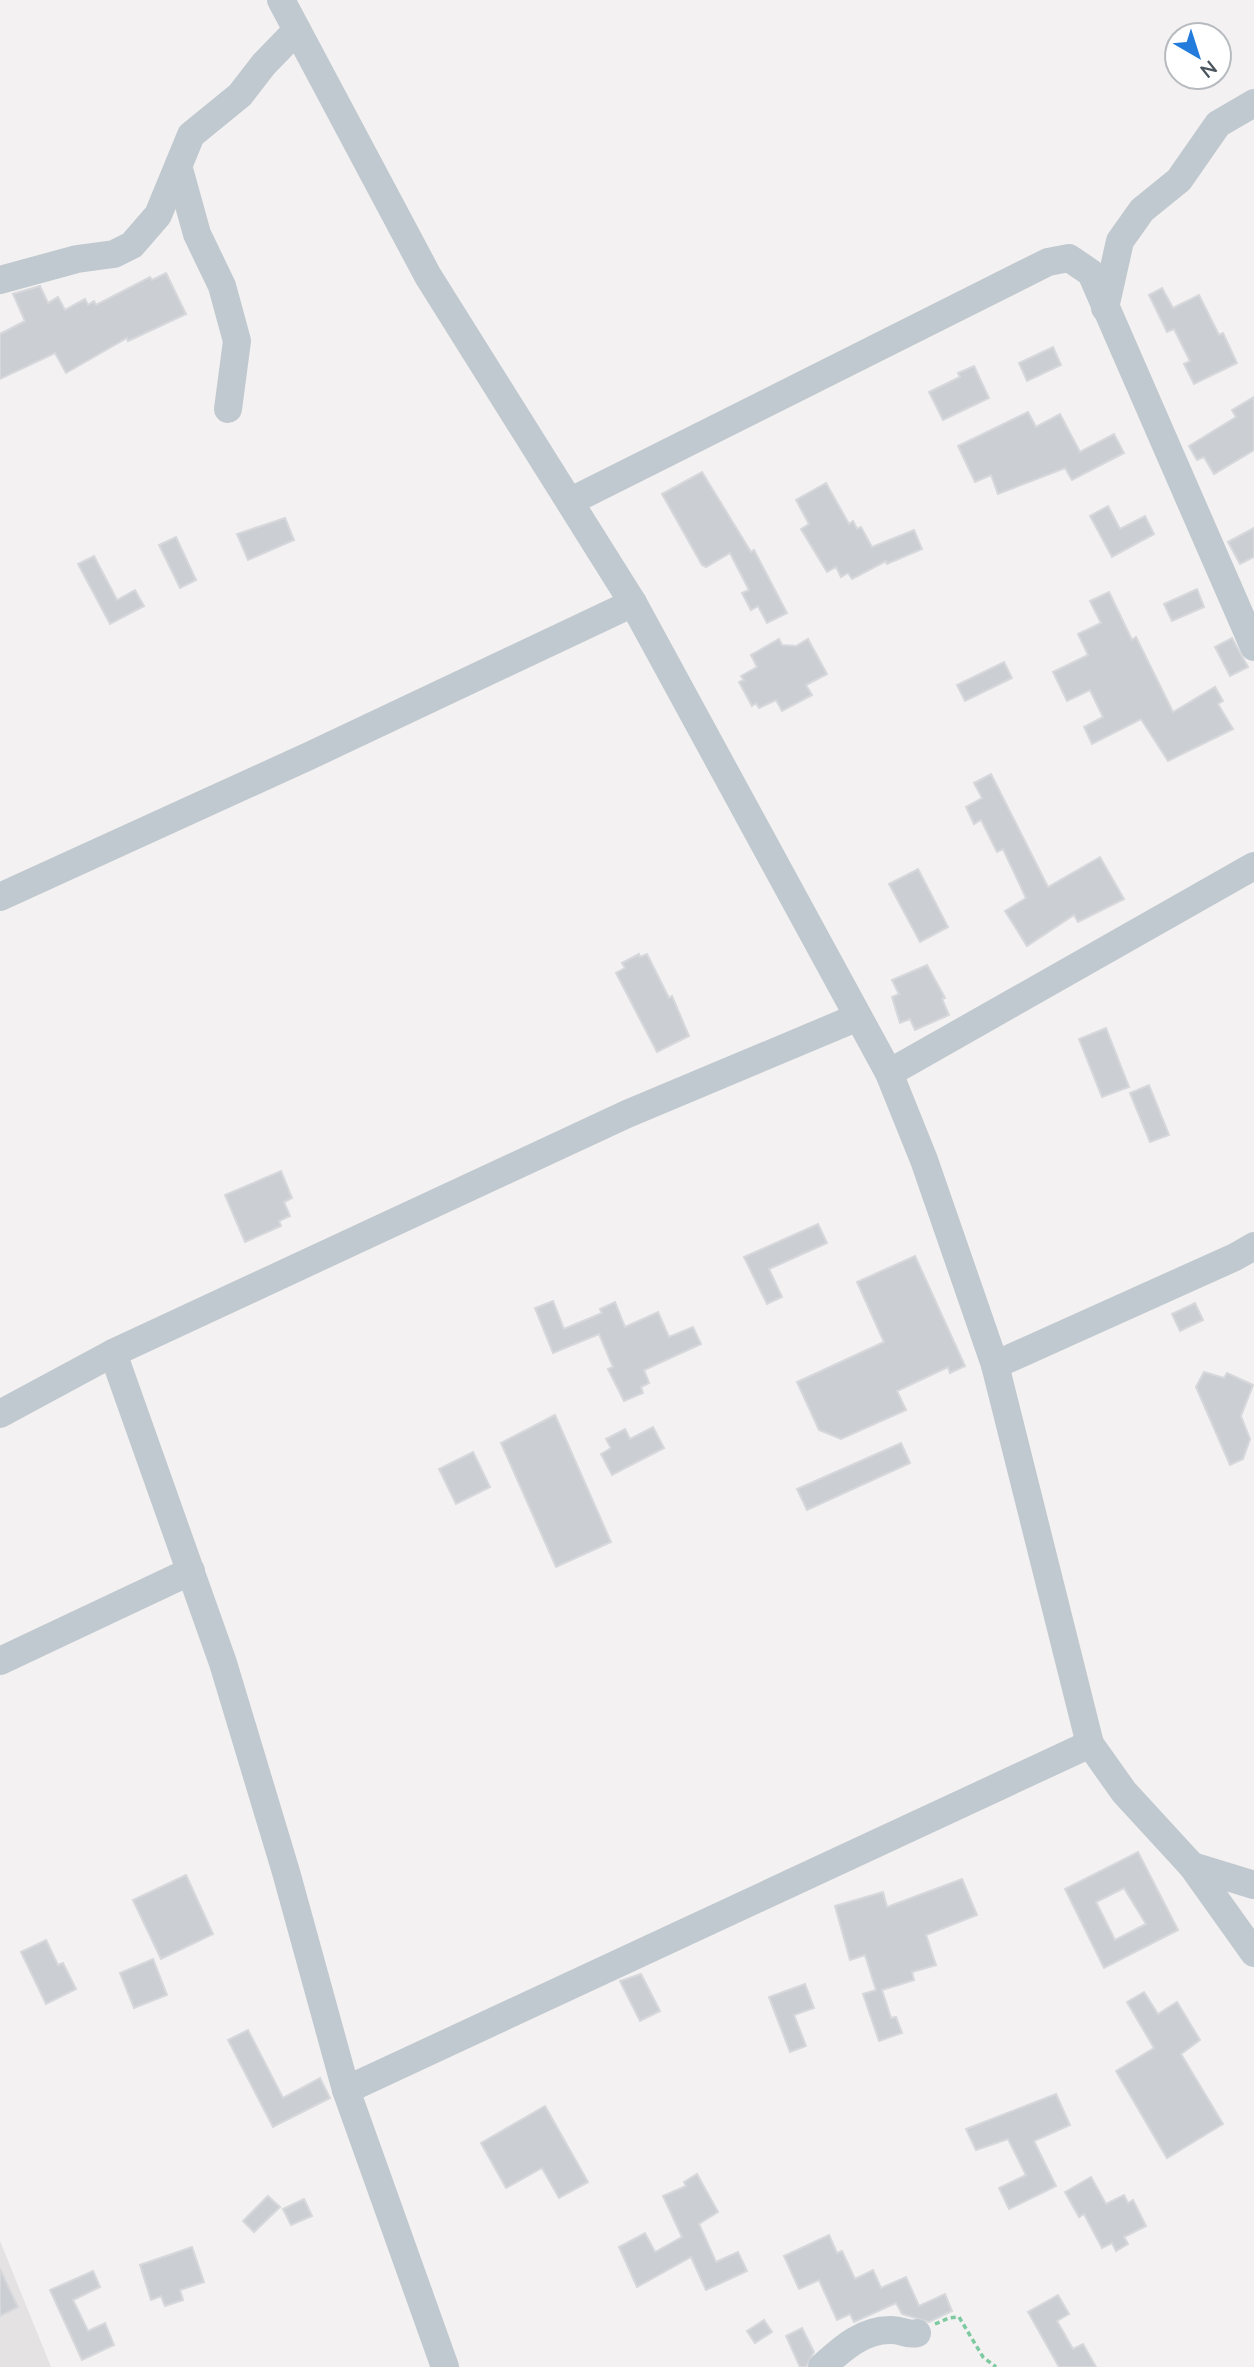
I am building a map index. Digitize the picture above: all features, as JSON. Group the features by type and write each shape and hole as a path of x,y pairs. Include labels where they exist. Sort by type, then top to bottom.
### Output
{"street":[{"path":"281,0 428,276 633,603 889,1073 924,1160 995,1365 1090,1744 1124,1792 1192,1866 1254,1953"},
{"path":"0,280 77,259 114,254 132,246 158,215 191,135 240,95 264,64 297,30"},
{"path":"1105,308 1120,241 1142,210 1179,180 1218,124 1254,103"},
{"path":"179,169 197,234 222,286 237,341 228,409"},
{"path":"571,501 1048,262 1069,258 1091,273 1254,648"},
{"path":"0,897 309,756 633,603"},
{"path":"889,1073 1254,866"},
{"path":"0,1414 113,1353 627,1114 858,1017"},
{"path":"995,1365 1254,1246"},
{"path":"113,1353 223,1663 286,1872 346,2090 444,2367"},
{"path":"0,1661 191,1571"},
{"path":"346,2090 1090,1744"},
{"path":"1192,1866 1254,1885"},
{"path":"822,2367 863,2334 888,2329 910,2335 917,2333"}],"path":[{"path":"917,2333 949,2318 960,2317 983,2357 996,2367"}],"shaded area":[{"path":"0,2241 51,2367 0,2367"}],"building":[{"path":"166,273 186,314 128,341 127,338 66,373 55,353 0,379 0,334 25,321 13,294 40,286 48,303 58,297 65,310 85,299 88,305 94,301 96,305 150,277 152,280"},
{"path":"1162,288 1173,308 1199,295 1219,335 1223,333 1237,363 1194,384 1184,364 1190,361 1174,329 1167,332 1149,295"},
{"path":"1053,347 1061,365 1027,381 1019,363"},
{"path":"974,366 989,398 943,420 929,392 960,377 958,373"},
{"path":"1254,397 1254,450 1214,474 1204,457 1197,460 1189,446 1236,417 1232,410"},
{"path":"1028,412 1036,427 1060,414 1080,452 1114,434 1124,453 1072,480 1065,468 998,494 991,475 975,482 958,446"},
{"path":"702,472 751,552 754,550 787,613 767,623 758,606 751,610 742,593 749,590 730,553 706,567 702,565 662,494"},
{"path":"826,483 849,524 853,521 857,529 861,527 872,547 914,530 922,549 887,564 886,561 852,579 848,573 841,577 836,567 827,572 801,529 809,524 796,500"},
{"path":"1108,506 1120,529 1145,516 1154,534 1112,557 1090,516"},
{"path":"285,518 294,540 248,560 237,534"},
{"path":"1254,528 1254,557 1240,564 1228,542"},
{"path":"176,537 196,580 180,588 159,545"},
{"path":"94,556 117,600 135,590 144,606 110,624 78,564"},
{"path":"1197,589 1204,607 1172,621 1164,604"},
{"path":"1109,592 1132,640 1136,637 1173,712 1215,687 1223,701 1218,704 1233,729 1168,761 1141,719 1092,744 1084,727 1103,717 1090,690 1067,701 1053,672 1088,655 1078,634 1101,623 1090,601"},
{"path":"1232,638 1248,667 1230,676 1215,647"},
{"path":"779,639 782,645 796,646 808,639 827,674 806,685 812,695 782,711 776,700 759,708 756,703 752,706 739,682 744,680 741,676 757,667 751,655"},
{"path":"1004,662 1012,678 965,701 957,685"},
{"path":"991,774 1048,887 1100,857 1124,899 1078,922 1074,915 1027,946 1005,911 1026,898 1003,849 997,852 981,820 974,824 966,807 982,798 974,783"},
{"path":"918,869 948,927 920,942 889,884"},
{"path":"639,954 640,957 647,954 669,998 672,996 689,1036 657,1052 616,973 625,968 622,963"},
{"path":"927,965 945,998 942,999 949,1015 915,1030 910,1019 900,1023 892,997 899,994 892,980"},
{"path":"1106,1028 1129,1087 1102,1097 1079,1039"},
{"path":"1149,1085 1169,1135 1150,1142 1130,1093"},
{"path":"281,1171 292,1198 284,1202 290,1216 279,1221 281,1226 245,1242 225,1195"},
{"path":"818,1224 827,1243 769,1269 782,1297 767,1304 744,1257"},
{"path":"915,1256 965,1366 950,1373 948,1367 897,1391 906,1410 841,1439 819,1430 797,1382 884,1342 857,1282"},
{"path":"553,1301 564,1329 602,1313 600,1309 615,1302 625,1327 658,1312 669,1337 693,1327 701,1344 644,1370 649,1383 641,1387 643,1393 624,1401 608,1369 613,1367 599,1334 553,1353 535,1308"},
{"path":"1195,1303 1203,1320 1180,1331 1172,1314"},
{"path":"1204,1372 1224,1378 1227,1373 1253,1385 1241,1416 1250,1439 1243,1459 1230,1465 1196,1387"},
{"path":"555,1415 611,1542 556,1567 501,1443"},
{"path":"653,1427 664,1448 612,1475 601,1454 611,1448 606,1439 625,1429 630,1439"},
{"path":"901,1443 910,1463 807,1510 797,1489"},
{"path":"473,1452 490,1487 456,1504 439,1469"},
{"path":"1138,1852 1178,1930 1104,1968 1065,1889","holes":["1124,1888 1146,1924 1115,1940 1096,1902"]},
{"path":"186,1875 213,1934 161,1959 133,1900"},
{"path":"962,1879 977,1915 926,1935 936,1965 912,1972 914,1980 882,1990 891,2018 896,2017 902,2033 879,2041 863,1994 876,1990 865,1955 850,1960 835,1906 883,1892 887,1907"},
{"path":"46,1940 58,1965 63,1963 76,1989 46,2004 21,1952"},
{"path":"153,1959 167,1995 134,2008 120,1973"},
{"path":"641,1974 660,2011 640,2021 620,1981"},
{"path":"805,1984 814,2008 794,2015 806,2046 790,2052 769,1997"},
{"path":"1144,1992 1158,2014 1177,2002 1200,2040 1181,2054 1223,2124 1167,2158 1116,2071 1154,2048 1127,2002"},
{"path":"248,2030 283,2098 320,2078 330,2098 273,2127 228,2040"},
{"path":"1056,2094 1070,2125 1034,2141 1056,2186 1009,2209 999,2188 1026,2175 1008,2139 976,2150 966,2129"},
{"path":"545,2106 588,2182 559,2198 542,2168 506,2188 481,2143"},
{"path":"697,2174 718,2212 699,2224 716,2262 738,2252 747,2271 706,2290 691,2257 637,2287 619,2247 645,2233 655,2252 682,2237 663,2196 686,2186 684,2182"},
{"path":"1091,2177 1106,2204 1124,2195 1128,2203 1133,2200 1146,2226 1124,2237 1128,2244 1116,2251 1112,2243 1102,2248 1084,2214 1079,2217 1065,2192"},
{"path":"268,2196 280,2207 254,2232 243,2221"},
{"path":"304,2199 312,2216 291,2225 283,2209"},
{"path":"829,2235 837,2253 842,2251 855,2279 873,2270 881,2288 906,2277 919,2306 945,2294 952,2311 929,2322 902,2314 896,2303 854,2322 850,2314 837,2320 819,2280 799,2289 784,2256"},
{"path":"192,2247 204,2282 180,2290 183,2300 165,2306 161,2296 151,2300 140,2265"},
{"path":"0,2269 18,2307 0,2316"},
{"path":"93,2271 100,2287 73,2300 88,2331 105,2323 114,2345 82,2360 50,2290"},
{"path":"1058,2295 1069,2314 1057,2321 1073,2349 1083,2344 1096,2367 1059,2367 1028,2312"},
{"path":"764,2320 772,2332 755,2343 747,2331"},
{"path":"802,2328 814,2352 806,2367 800,2367 786,2336"}]}
